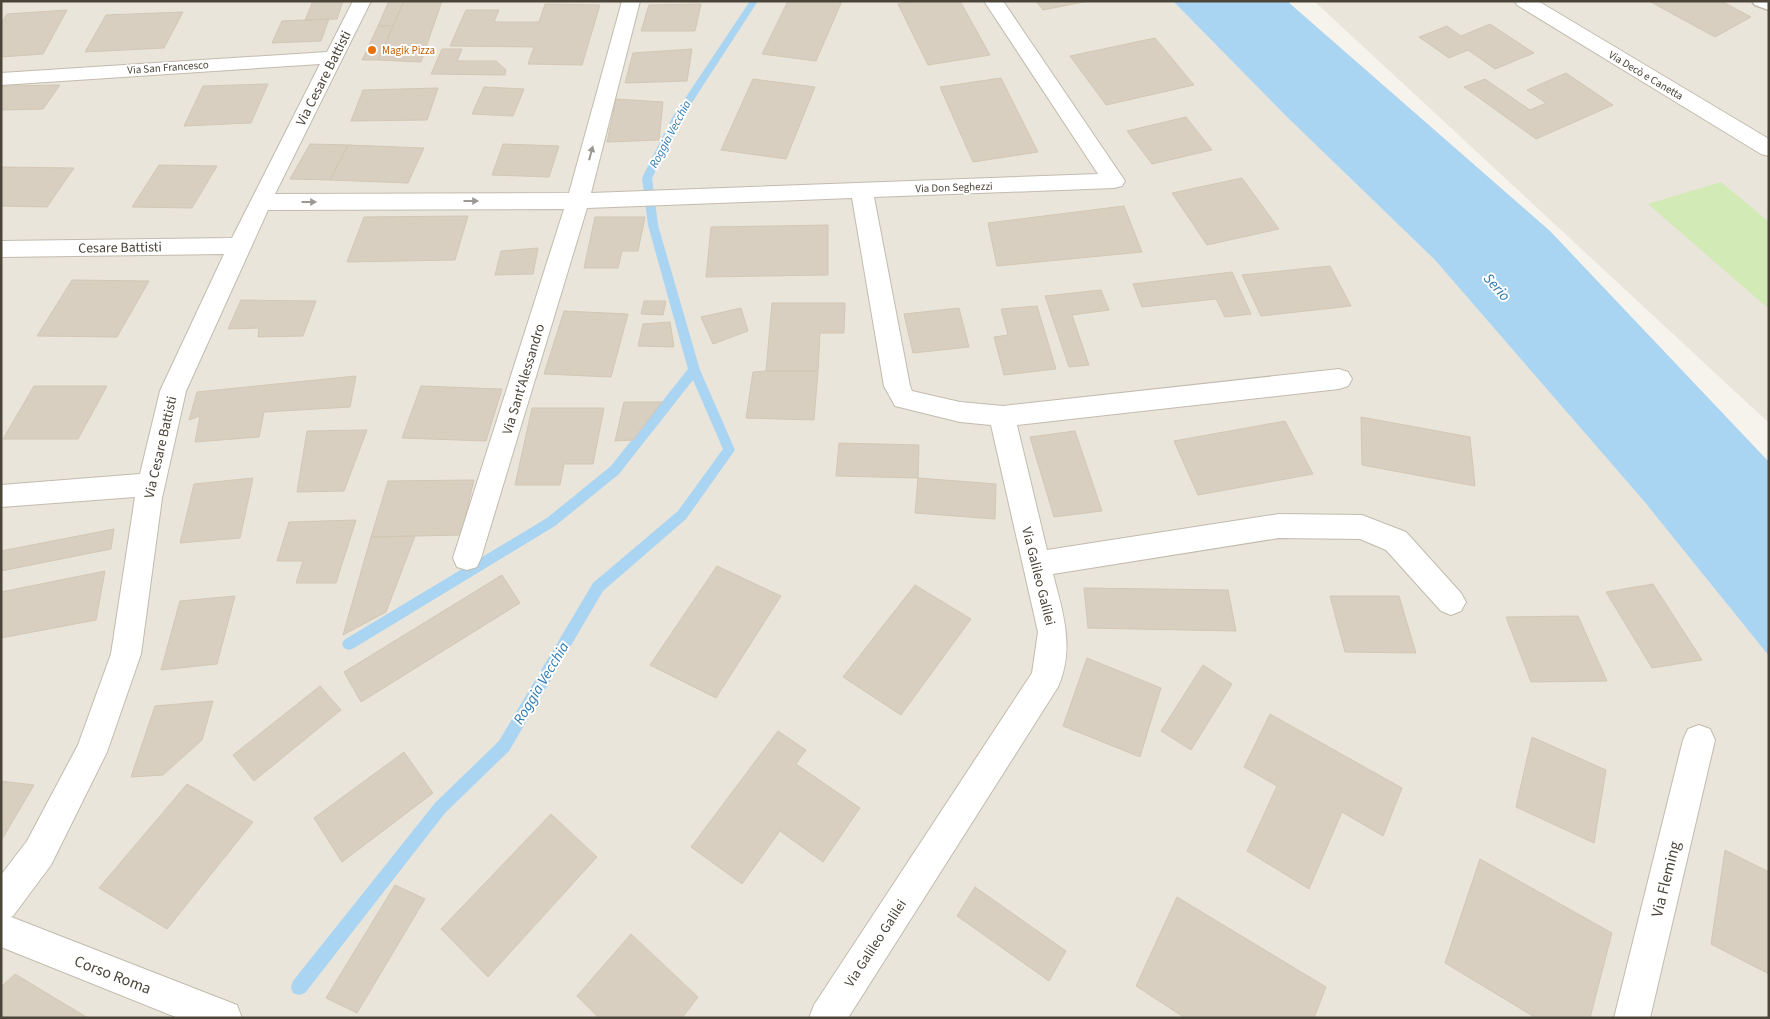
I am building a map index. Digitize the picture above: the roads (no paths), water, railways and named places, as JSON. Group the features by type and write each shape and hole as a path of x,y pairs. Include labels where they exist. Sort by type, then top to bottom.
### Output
{"street":[{"name":"Via Cesare Battisti","path":"1,904 39,853 94,744 126,654 151,484 173,391 260,202 362,1"},
{"name":"Via Sant'Alessandro","path":"467,558 578,200 631,1"},
{"name":"Via Don Seghezzi","path":"578,200 1114,181 993,1"},
{"name":"Via Decò e Canetta","path":"1524,1 1769,149"},
{"path":"1761,1 1769,5"},
{"name":"Via San Francesco","path":"1,79 335,57"},
{"path":"862,190 897,386 904,399 960,412 1003,416 1339,379"},
{"path":"260,202 578,200"},
{"name":"Cesare Battisti","path":"1,249 240,246"},
{"name":"Via Galileo Galilei","path":"827,1018 1047,677 1053,632 1006,440 1003,416"},
{"path":"1,496 151,484"},
{"path":"1036,564 1279,526 1362,527 1396,541 1451,602"},
{"name":"Via Fleming","path":"1632,1018 1698,740"},
{"name":"Corso Roma","path":"1,930 224,1018"}],"water":[{"name":"Serio","path":"1173,1 1287,1 1550,231 1769,462 1769,656 1643,500 1435,260 1285,115"}],"waterway":[{"name":"Roggia Vecchia","path":"694,370 653,225 647,178 677,118 754,1"},
{"name":"Roggia Vecchia","path":"299,987 440,808 504,746 598,587 682,515 729,450 694,370"},
{"name":"Roggia Vecchia","path":"349,644 551,522 615,470 694,370"}],"place":[{"name":"Magik Pizza","path":"372,50"}]}
